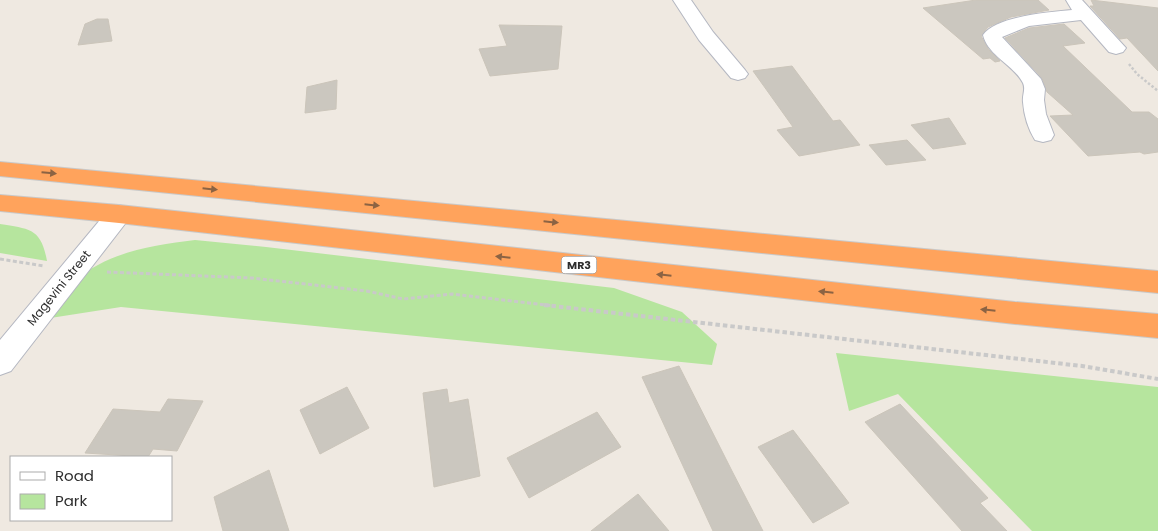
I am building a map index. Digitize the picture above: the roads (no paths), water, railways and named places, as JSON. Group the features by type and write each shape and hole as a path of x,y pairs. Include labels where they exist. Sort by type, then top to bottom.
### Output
{"highway":[{"path":"0,169 1158,282"},
{"name":"MR3","path":"0,203 119,214 1015,313 1158,326"},
{"path":"1015,313 1158,331"}],"street":[{"path":"682,0 706,36 738,74"},
{"path":"1043,135 1035,114 1033,100 1035,89 1031,79 994,42 992,35 1016,22 1079,7 1116,48"},
{"name":"Magevini Street","path":"0,362 119,214"}]}
